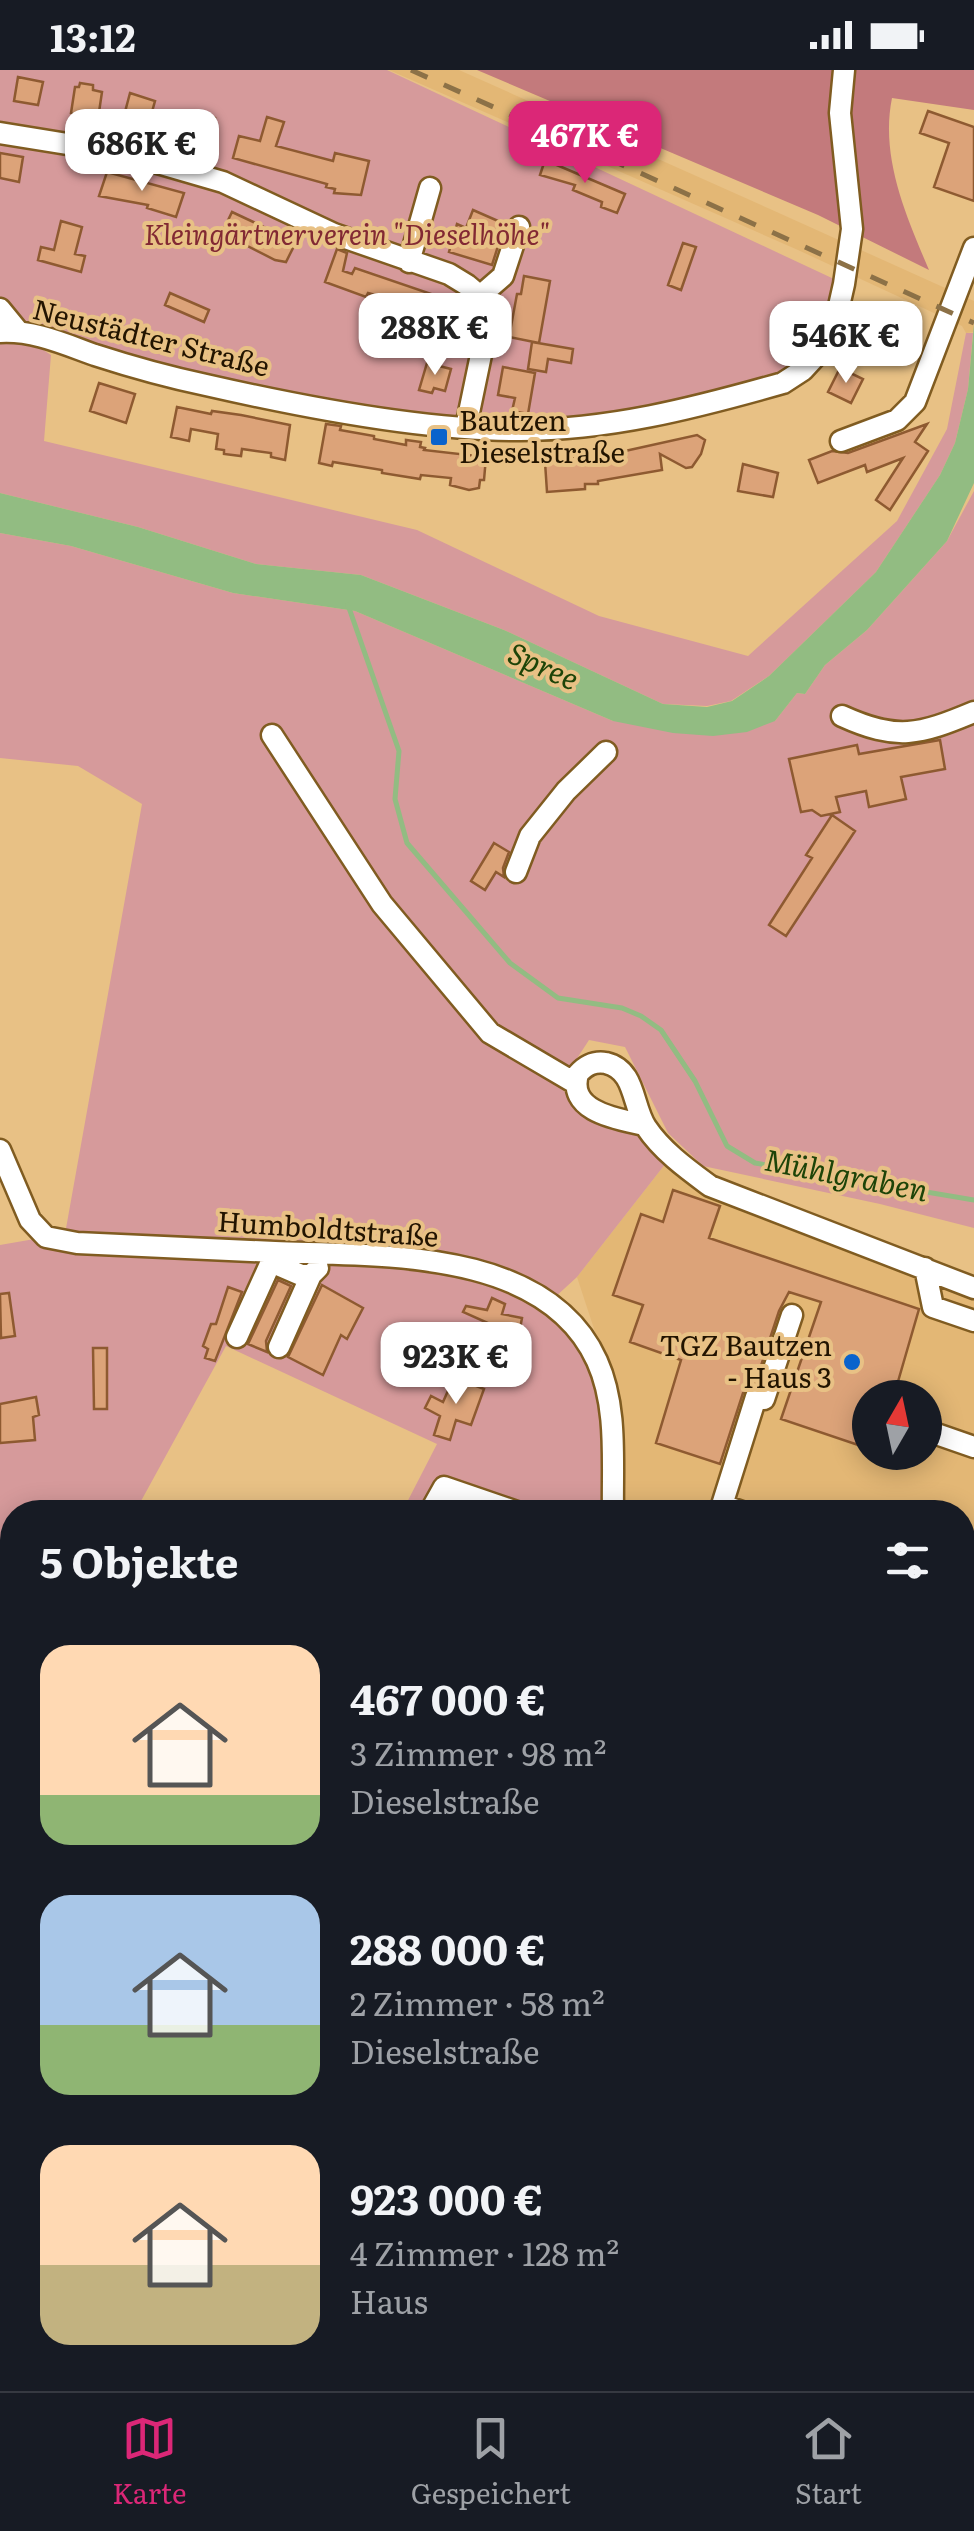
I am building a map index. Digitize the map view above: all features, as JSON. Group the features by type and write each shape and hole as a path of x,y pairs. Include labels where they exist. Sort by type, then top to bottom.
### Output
{"street":[{"name":"Neustädter Straße","path":"9,332 208,386 365,414 466,427 517,430 603,425 656,416 783,383 817,358 834,328 852,229 840,113 844,70"},
{"path":"0,133 123,153 180,168 252,193 334,234 449,274 480,296 486,308 466,427"},
{"path":"409,262 430,188"},
{"path":"480,296 502,276 519,227"},
{"path":"841,441 898,420 915,402 974,248"},
{"path":"0,310 9,332"},
{"path":"842,716 872,730 896,734 925,730 974,712"},
{"path":"272,735 382,904 490,1033 576,1083"},
{"path":"516,872 530,836 566,791 606,752"},
{"path":"644,1125 590,1108 581,1100 576,1083 578,1074 591,1063 610,1064 621,1071 644,1125 684,1167 710,1186 974,1288"},
{"name":"Humboldtstraße","path":"0,1150 30,1220 46,1236 76,1243 427,1258 466,1268 547,1300 570,1318 597,1360 607,1386 612,1500"},
{"path":"279,1347 323,1254"},
{"path":"238,1338 271,1262 312,1275"},
{"path":"925,1268 932,1307 974,1322"},
{"path":"734,1500 756,1397 764,1399 792,1315"},
{"path":"942,1434 974,1447"},
{"path":"437,1500 444,1488 484,1500"}],"shaded area":[{"path":"389,70 459,70 770,209 974,301 974,332 966,333 962,326 798,250"},
{"path":"477,70 974,70 974,110 892,98 892,164 929,270 818,215"},
{"path":"666,1163 694,1187 974,1298 974,1500 624,1500 625,1423 577,1277"}],"green space":[{"name":"Kleingärtnerverein \"Dieselhöhe\"","path":"0,70 387,70 834,279 828,316 811,354 782,375 658,406 573,418 492,423 234,383 0,324"},
{"path":"966,333 973,333 968,389 955,443 940,475 876,572 769,676 731,701 707,706 663,704 504,630 361,575 256,564 138,527 0,493 0,339 33,343 51,355 44,441 417,530 599,616 748,656 897,521 947,429"},
{"path":"974,491 974,1228 703,1166 668,1133 625,1047 589,1040 559,1086 581,1108 638,1133 666,1163 577,1277 553,1299 493,1264 65,1234 142,804 78,766 0,758 0,533 71,546 233,593 355,611 613,721 775,721 797,693 805,694 825,665 867,630 947,541"},
{"path":"46,1237 422,1263 495,1285 565,1319 603,1388 605,1500 408,1500 437,1444 226,1346 142,1500 0,1500 0,1245"}],"water":[{"name":"Spree","path":"974,324 974,483 947,541 867,630 825,665 805,694 797,693 775,721 747,732 713,736 673,733 613,721 355,611 233,593 71,546 0,533 0,493 138,527 256,564 361,575 504,630 663,704 707,707 732,701 769,676 876,572 940,475 955,443 968,389"}],"building":[{"path":"18,77 43,82 38,105 14,101"},
{"path":"80,83 93,85 93,90 102,92 98,119 71,113 75,87"},
{"path":"130,93 155,101 150,119 125,112"},
{"path":"928,111 974,127 974,201 934,187 949,143 920,133"},
{"path":"201,115 215,118 209,154 184,149 188,128 199,130"},
{"path":"267,117 284,122 276,146 333,161 335,153 369,161 361,195 334,193 335,189 326,187 327,184 233,158 239,136 260,141"},
{"path":"0,153 23,157 19,182 0,178"},
{"path":"545,160 625,194 617,213 573,190 575,185 540,175"},
{"path":"107,172 184,193 176,217 147,208 148,205 99,196"},
{"path":"473,210 505,224 492,265 449,252 457,224 466,228"},
{"path":"232,212 296,242 286,262 222,233"},
{"path":"61,221 82,227 75,254 85,256 81,272 38,260 41,247 54,250"},
{"path":"683,243 696,247 681,290 668,285"},
{"path":"337,249 347,253 343,271 352,274 355,268 443,298 437,319 403,308 404,303 368,293 366,297 325,282"},
{"path":"524,276 550,281 539,343 509,337"},
{"path":"170,293 209,310 204,322 165,305"},
{"path":"532,342 573,349 571,363 548,359 546,372 528,369"},
{"path":"427,363 451,369 445,391 419,390"},
{"path":"503,367 535,373 528,414 512,411 515,398 498,395"},
{"path":"840,368 863,379 851,403 828,392"},
{"path":"99,383 135,394 126,423 90,411"},
{"path":"177,407 290,425 285,460 271,457 271,453 242,449 241,456 224,454 224,450 216,449 218,434 191,429 189,441 171,437"},
{"path":"326,424 374,439 406,445 406,440 421,442 424,450 486,457 484,480 480,480 479,488 469,490 450,485 451,478 421,475 420,479 333,462 332,466 319,463"},
{"path":"927,424 915,442 928,451 890,510 876,500 903,458 867,472 865,465 818,483 809,460 832,451 848,453"},
{"path":"697,435 705,440 692,467 686,468 660,454 662,470 585,484 585,489 547,492 545,462 552,462 552,458 617,458 616,453"},
{"path":"743,464 778,473 773,497 738,491"},
{"path":"940,740 945,769 901,777 906,799 869,807 866,791 836,797 840,812 821,816 812,810 801,812 789,759 857,745 859,754"},
{"path":"832,815 855,831 786,936 769,925 812,858 806,855"},
{"path":"494,843 509,852 504,877 496,872 485,890 471,881"},
{"path":"673,1190 720,1206 709,1238 919,1309 898,1380 852,1380 852,1443 781,1419 821,1302 789,1292 755,1384 743,1393 720,1464 656,1443 681,1360 630,1342 643,1305 613,1295 641,1214 663,1222"},
{"path":"278,1280 291,1286 266,1341 267,1352 248,1344"},
{"path":"322,1285 363,1308 347,1339 341,1335 323,1375 288,1357"},
{"path":"228,1287 242,1292 215,1361 205,1358 208,1349 203,1346 211,1324 216,1324"},
{"path":"9,1293 15,1336 1,1338 0,1294"},
{"path":"492,1298 505,1304 502,1314 522,1318 509,1354 493,1350 499,1328 463,1312 466,1306 487,1310"},
{"path":"93,1348 107,1348 107,1409 94,1409"},
{"path":"454,1377 484,1389 471,1425 456,1420 450,1440 434,1435 440,1416 425,1408 431,1396 443,1402"},
{"path":"36,1397 39,1415 33,1417 35,1440 0,1443 0,1404"}],"waterway":[{"name":"Mühlgraben","path":"348,605 399,751 395,799 407,843 510,963 558,998 622,1008 661,1030 695,1081 727,1146 755,1163 974,1200"}],"railway":[{"path":"411,70 974,323"}],"place":[{"name":"Bautzen Dieselstraße","path":"439,437"},
{"name":"TGZ Bautzen - Haus 3","path":"852,1362"}]}
